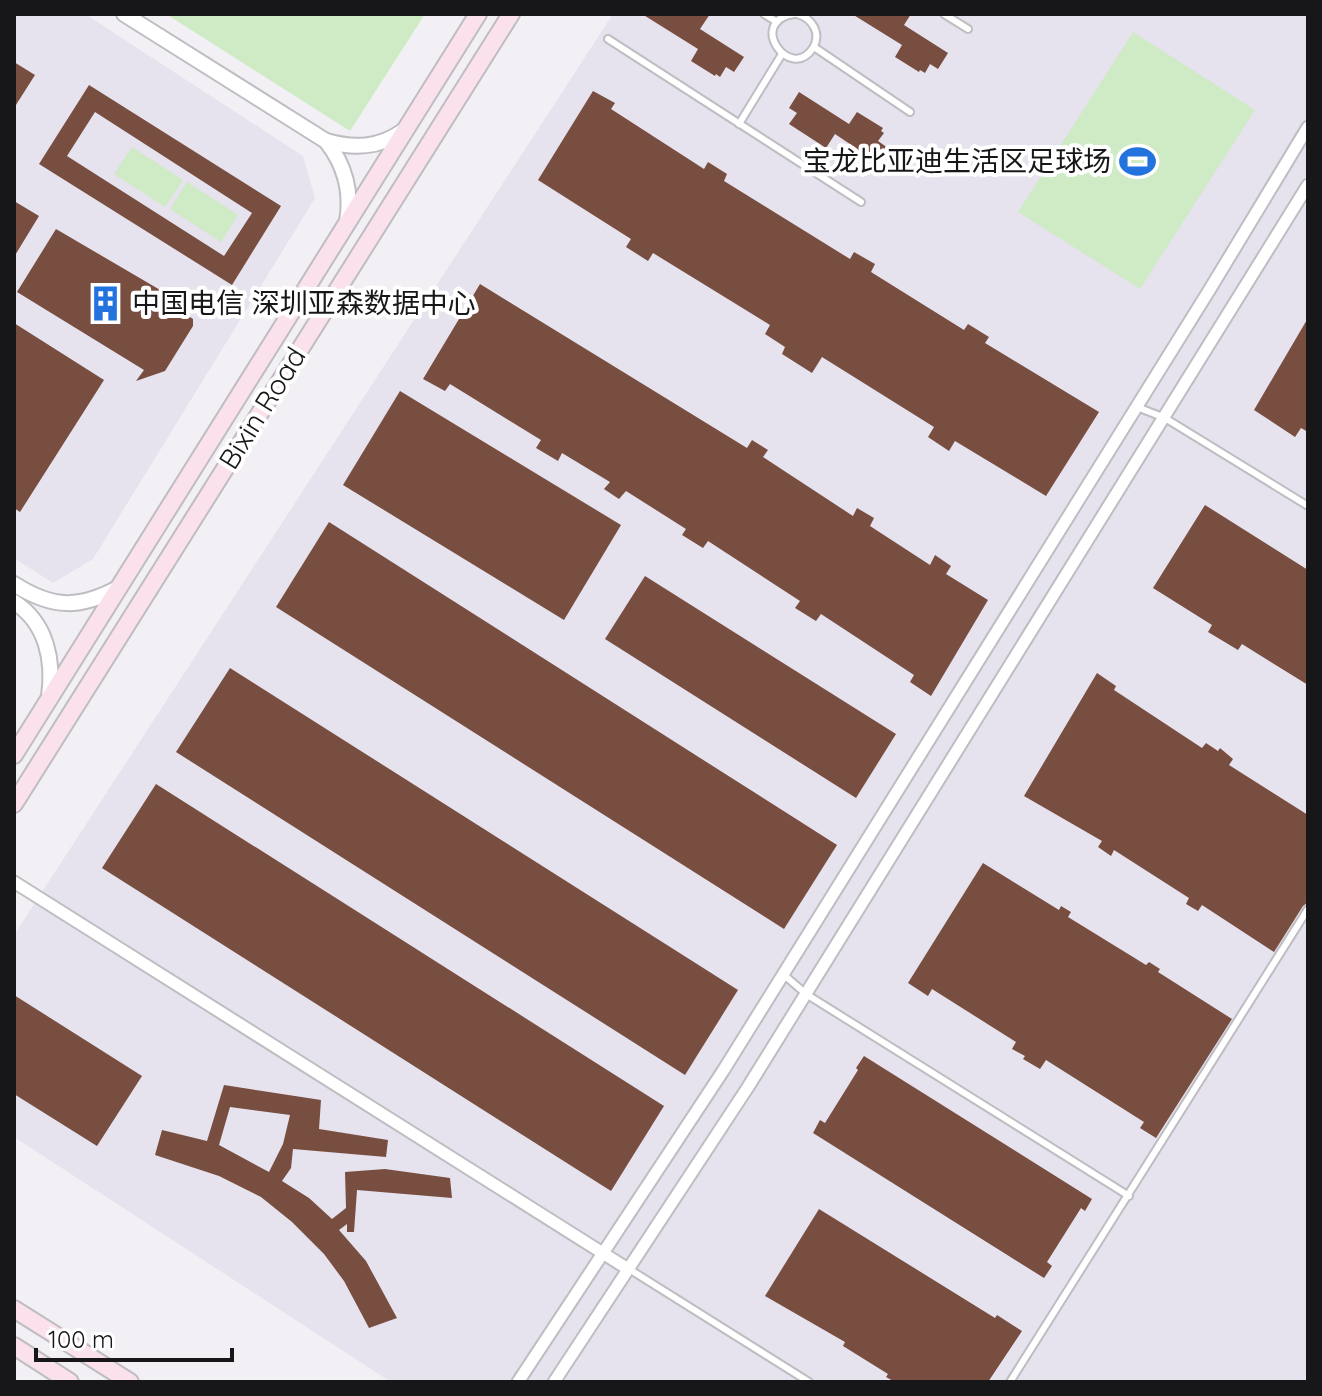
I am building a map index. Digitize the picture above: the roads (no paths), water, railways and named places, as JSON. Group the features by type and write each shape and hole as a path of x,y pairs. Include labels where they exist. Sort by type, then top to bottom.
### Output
{"main road":[{"name":"Bixin Road","path":"14,755 478,14"},
{"name":"Bixin Road","path":"14,804 511,14"},
{"path":"14,1309 130,1382"},
{"path":"14,1346 70,1382"}],"street":[{"path":"124,14 326,141 336,153 348,188 346,228"},
{"path":"326,141 356,146 375,145 392,139 409,127"},
{"path":"518,1382 783,974 1308,127"},
{"path":"554,1382 806,994 1308,185"},
{"path":"14,584 45,601 64,604 101,597 120,587"},
{"path":"14,602 33,618 42,635 52,675 48,702"},
{"path":"14,882 628,1269"}],"lane":[{"path":"764,14 777,22"},
{"path":"796,14 812,17 817,33 814,47 809,53 796,58 782,54 774,43 777,22 782,17 796,14"},
{"path":"944,14 968,29"},
{"path":"608,39 861,202"},
{"path":"814,47 910,112"},
{"path":"739,124 782,54"},
{"path":"1137,407 1165,418 1308,506"},
{"path":"1010,1382 1308,909"},
{"path":"783,974 806,994 1129,1196"},
{"path":"628,1269 809,1382"}],"place":[{"name":"宝龙比亚迪生活区足球场","path":"1137,161"},
{"name":"中国电信 深圳亚森数据中心","path":"106,303"}]}
